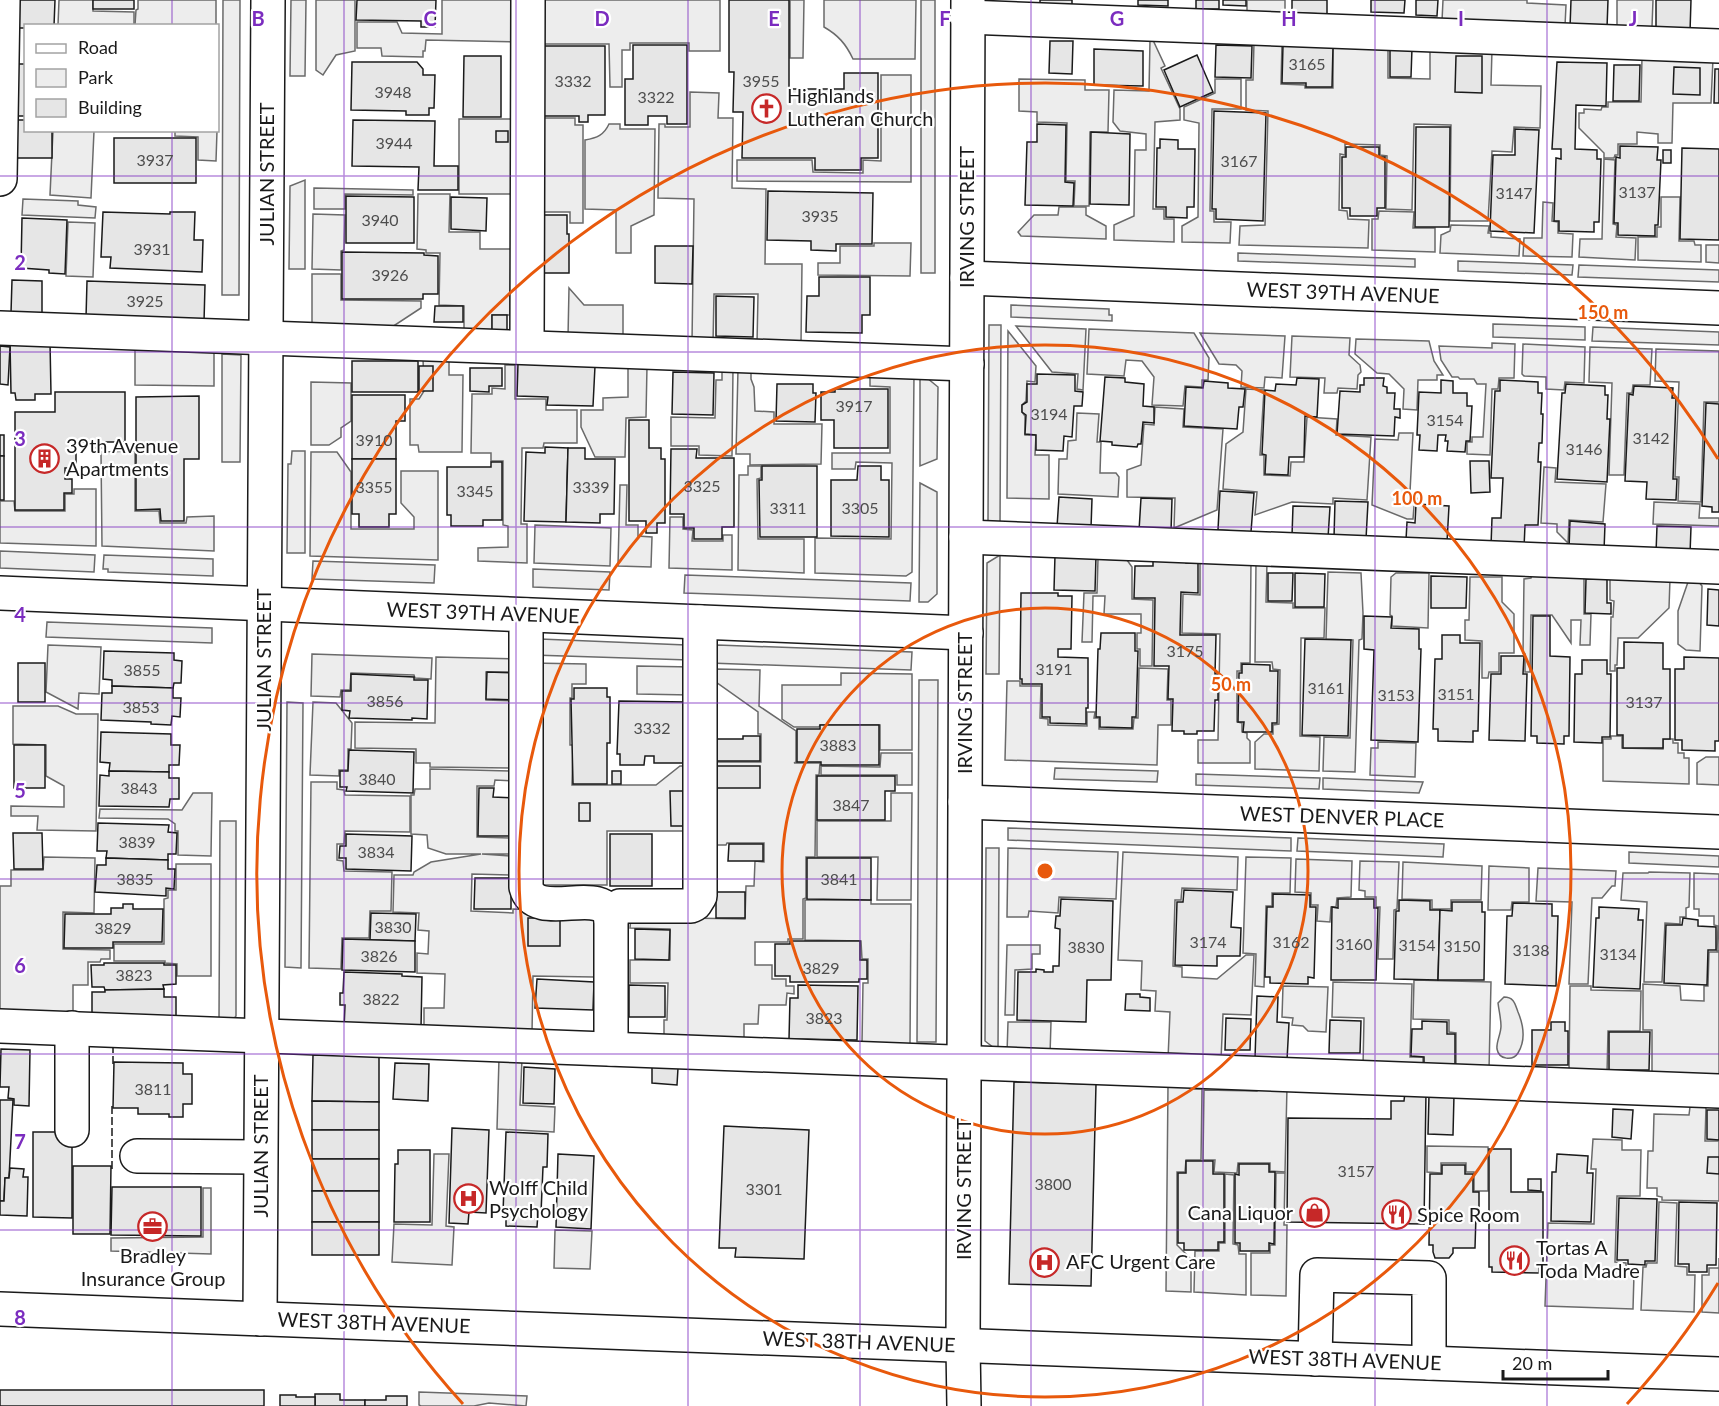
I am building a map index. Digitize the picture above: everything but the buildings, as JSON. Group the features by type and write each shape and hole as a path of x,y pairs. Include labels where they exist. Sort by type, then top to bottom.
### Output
{"street":[{"path":"0,179 3,0"},
{"name":"JULIAN STREET","path":"260,1319 268,0"},
{"path":"527,347 528,0"},
{"path":"968,9 1719,46"},
{"name":"IRVING STREET","path":"963,1406 968,9"},
{"name":"WEST 39TH AVENUE","path":"967,278 1719,308"},
{"path":"0,328 967,364"},
{"path":"966,537 1719,567"},
{"name":"WEST 39TH AVENUE","path":"0,593 966,633"},
{"path":"526,615 526,887 531,897 541,903 600,904 609,911 611,920 611,1049"},
{"path":"611,920 613,913 621,906 691,906 700,896 700,622"},
{"name":"WEST DENVER PLACE","path":"965,802 1719,832"},
{"path":"0,1026 1719,1091"},
{"path":"72,1028 72,1130"},
{"path":"137,1156 260,1157"},
{"path":"1315,1359 1317,1275 1429,1278 1429,1364"},
{"name":"WEST 38TH AVENUE","path":"0,1309 1719,1374"}],"green space":[{"path":"59,0 93,0 93,11 134,12 134,24 58,24"},
{"path":"138,0 216,0 216,24 135,24"},
{"path":"223,0 240,0 239,295 222,295"},
{"path":"291,0 306,0 305,76 290,76"},
{"path":"316,0 355,0 355,51 336,55 323,75 316,70"},
{"path":"442,0 517,0 517,42 426,40 423,57 382,56 381,48 357,48 357,22 397,22 402,33 442,34"},
{"path":"537,0 720,0 720,51 689,51 689,43 630,43 630,50 622,50 622,87 610,87 609,44 537,44"},
{"path":"790,0 804,0 803,58 790,58"},
{"path":"824,0 916,0 915,59 853,59 841,40 824,27"},
{"path":"921,0 935,0 935,273 921,273"},
{"path":"1247,0 1285,0 1285,16 1247,15"},
{"path":"1443,0 1527,0 1527,3 1566,5 1565,26 1442,21"},
{"path":"1617,0 1653,0 1652,27 1617,27"},
{"path":"1152,38 1165,66 1161,68 1180,109 1180,120 1155,122 1153,209 1164,209 1164,219 1174,219 1174,242 1114,240 1114,225 1134,216 1135,150 1146,150 1146,134 1120,131 1113,122 1114,90 1149,91 1150,40"},
{"path":"1254,42 1282,42 1281,84 1305,85 1305,88 1333,88 1333,45 1388,47 1388,78 1430,79 1430,49 1492,50 1491,85 1541,86 1540,128 1514,127 1512,152 1492,151 1488,221 1450,221 1451,125 1414,124 1412,210 1386,209 1387,156 1380,155 1380,145 1345,144 1345,155 1340,154 1339,210 1347,211 1348,219 1369,220 1368,248 1239,245 1240,226 1265,225 1268,111 1246,110 1246,80 1253,80"},
{"path":"1642,57 1713,59 1711,103 1673,103 1672,143 1658,143 1658,134 1637,132 1637,144 1618,144 1618,155 1614,158 1604,158 1604,153 1579,128 1579,113 1584,113 1584,109 1601,110 1602,107 1608,107 1608,102 1641,102"},
{"path":"881,75 911,75 911,182 737,181 737,160 812,160 813,172 863,173 863,160 881,161"},
{"path":"1019,79 1085,80 1085,90 1109,90 1108,132 1090,132 1089,206 1074,206 1075,181 1066,181 1067,123 1037,122 1037,112 1019,111"},
{"path":"1215,79 1241,79 1241,109 1212,109 1210,211 1214,211 1214,222 1231,222 1230,243 1182,242 1182,226 1198,217 1199,123 1184,120 1184,107 1215,93"},
{"path":"690,92 719,93 718,118 733,118 732,188 766,189 765,264 802,264 801,344 757,344 758,294 714,294 713,343 692,342 694,199 658,198 659,124 665,124 665,127 690,127"},
{"path":"537,118 575,118 575,125 583,125 583,223 570,223 570,212 536,212"},
{"path":"459,119 515,119 514,194 459,194"},
{"path":"609,124 620,124 620,129 655,129 654,215 631,226 631,253 616,253 616,210 585,209 585,140 600,135"},
{"path":"53,132 94,132 91,198 50,195"},
{"path":"175,132 217,132 216,161 198,160 198,137 175,136"},
{"path":"1604,159 1615,160 1613,224 1617,225 1616,237 1636,238 1635,260 1579,257 1580,239 1602,239"},
{"path":"305,180 305,269 289,269 290,186"},
{"path":"314,188 413,190 413,195 345,194 345,209 314,209"},
{"path":"418,194 450,194 449,232 480,232 480,249 511,249 510,315 492,315 492,332 464,331 464,306 439,305 440,253 426,253 426,250 417,249"},
{"path":"1661,197 1680,197 1679,241 1694,241 1695,245 1701,245 1701,262 1638,260 1638,237 1657,237 1657,227 1661,227"},
{"path":"23,199 78,201 78,205 96,207 95,218 22,215"},
{"path":"1543,202 1553,203 1552,221 1558,222 1558,233 1573,234 1572,257 1523,256 1524,238 1542,238"},
{"path":"1059,207 1086,207 1086,215 1106,226 1106,239 1021,236 1018,232 1034,215 1058,215"},
{"path":"1379,211 1414,212 1413,228 1435,228 1435,252 1372,250 1372,219 1378,219"},
{"path":"313,214 345,215 341,270 312,269"},
{"path":"68,222 95,223 93,277 66,276"},
{"path":"1451,225 1489,226 1488,233 1491,233 1491,237 1520,239 1519,256 1440,253 1441,235 1450,231"},
{"path":"874,243 911,243 910,276 818,275 818,263 840,263 840,246 874,246"},
{"path":"1706,245 1719,245 1719,263 1706,262"},
{"path":"1238,253 1415,259 1415,267 1238,261"},
{"path":"1458,261 1573,265 1572,275 1458,271"},
{"path":"1579,265 1719,270 1719,282 1578,277"},
{"path":"312,274 341,274 341,300 421,301 421,308 389,329 312,326"},
{"path":"569,288 584,305 623,305 623,338 568,337"},
{"path":"1011,305 1109,309 1112,321 1011,317"},
{"path":"1493,324 1585,327 1585,340 1493,337"},
{"path":"989,325 1001,325 1000,527 988,521"},
{"path":"1016,326 1086,329 1083,390 1077,389 1078,374 1052,372"},
{"path":"1593,327 1719,332 1719,345 1592,341"},
{"path":"1089,329 1194,333 1209,358 1208,380 1202,380 1202,387 1185,386 1183,406 1152,405 1154,377 1142,361 1126,360 1124,376 1087,374"},
{"path":"1008,331 1036,366 1035,382 1027,381 1026,401 1022,405 1022,412 1025,416 1025,435 1036,435 1035,455 1049,455 1049,499 1007,498"},
{"path":"1200,333 1285,336 1282,378 1265,377 1264,388 1241,387 1242,371 1236,365 1219,364"},
{"path":"1292,336 1350,338 1349,355 1360,365 1361,372 1358,375 1357,389 1338,388 1337,393 1324,393 1325,378 1290,377"},
{"path":"1356,339 1429,341 1434,361 1443,375 1437,375 1437,380 1418,380 1417,410 1403,409 1404,389 1389,374 1377,373 1355,354"},
{"path":"1492,343 1515,344 1514,378 1499,378 1498,389 1492,389 1490,455 1467,454 1467,442 1472,442 1472,437 1483,437 1486,384 1477,384 1474,379 1452,377 1441,360 1439,346 1492,348"},
{"path":"1523,344 1585,347 1584,383 1565,382 1564,390 1546,389 1546,377 1524,376 1522,374"},
{"path":"1590,347 1652,349 1650,385 1633,385 1632,393 1627,393 1624,475 1609,475 1612,383 1589,382"},
{"path":"1656,349 1719,351 1719,402 1704,402 1701,502 1678,501 1679,477 1675,477 1679,382 1655,381"},
{"path":"135,350 214,351 214,386 135,385"},
{"path":"222,354 241,355 240,462 222,462"},
{"path":"423,358 449,359 449,375 463,375 462,452 419,452 418,445 410,445 410,399 419,399 424,391"},
{"path":"505,365 515,365 515,399 546,399 546,410 577,410 577,443 544,443 543,448 522,448 521,524 527,524 527,563 478,561 478,548 508,547 508,526 503,525 503,461 491,461 491,453 471,453 472,394 492,394 492,388 505,389"},
{"path":"628,365 647,366 646,417 626,418 625,457 595,457 581,427 581,410 603,410 603,398 628,397"},
{"path":"722,368 733,368 732,456 699,455 699,446 671,446 671,417 715,418 716,380 722,380"},
{"path":"738,369 751,369 755,411 774,412 774,424 822,424 821,464 750,465 750,454 736,454"},
{"path":"870,374 914,375 912,572 906,576 815,573 815,538 891,539 892,463 856,462 855,469 832,469 832,453 890,453 890,387 870,386"},
{"path":"920,378 927,378 938,387 937,459 920,466"},
{"path":"311,382 351,383 351,421 341,428 341,437 329,445 311,445"},
{"path":"1246,389 1264,390 1260,455 1264,455 1264,475 1290,476 1291,462 1304,462 1307,417 1337,419 1336,435 1371,437 1367,500 1333,498 1333,504 1292,502 1255,515 1257,492 1223,489 1226,444 1243,432"},
{"path":"1155,407 1184,409 1183,427 1223,429 1217,510 1174,528 1175,498 1127,497 1127,470 1141,465 1144,424 1154,425"},
{"path":"1077,413 1099,414 1097,442 1101,442 1100,473 1116,473 1119,477 1118,497 1058,494 1059,459 1067,459 1068,441 1076,440"},
{"path":"1399,433 1413,433 1410,492 1415,493 1413,519 1407,519 1372,505 1375,439 1398,440"},
{"path":"135,451 135,511 159,511 160,523 186,523 187,517 214,516 214,551 102,546 101,452"},
{"path":"292,451 305,451 305,553 287,553 288,464 291,464"},
{"path":"311,452 337,452 351,472 351,529 414,529 414,517 401,503 401,471 438,471 438,560 310,556"},
{"path":"748,466 761,466 761,478 757,479 758,539 804,539 804,573 738,570 739,475 748,475"},
{"path":"1544,467 1556,468 1555,482 1606,484 1603,522 1569,520 1568,543 1557,532 1557,524 1541,523"},
{"path":"920,483 937,492 937,594 928,602 919,602"},
{"path":"620,485 627,485 626,525 638,525 638,536 652,537 651,567 618,566"},
{"path":"74,489 96,489 96,546 0,543 0,501 14,501 15,511 65,511 65,494 74,494"},
{"path":"1654,502 1700,504 1699,518 1719,518 1719,526 1653,524"},
{"path":"670,517 683,517 683,529 693,530 692,541 723,541 723,535 732,535 732,570 669,568"},
{"path":"535,525 611,528 610,566 534,563"},
{"path":"0,551 95,555 94,572 0,568"},
{"path":"104,555 213,559 213,576 108,572 108,569 103,569"},
{"path":"1000,555 999,674 986,674 987,563"},
{"path":"1098,559 1127,560 1132,567 1132,599 1153,600 1152,666 1140,666 1137,633 1141,633 1141,614 1104,614 1105,596 1093,596 1092,642 1082,642 1084,593 1097,593"},
{"path":"1200,559 1251,561 1250,663 1241,663 1241,671 1237,671 1237,722 1242,723 1242,732 1247,733 1250,741 1250,763 1198,763 1198,740 1218,740 1220,634 1182,633 1183,594 1200,595"},
{"path":"313,561 435,565 434,583 312,579"},
{"path":"1256,561 1267,562 1266,602 1293,603 1293,608 1325,608 1324,638 1301,638 1300,736 1320,737 1319,771 1255,769 1255,742 1264,734 1273,734 1273,725 1279,724 1280,670 1273,669 1272,662 1255,662"},
{"path":"533,569 610,572 609,590 533,587"},
{"path":"1328,572 1361,573 1363,613 1362,639 1359,640 1355,772 1323,771 1324,737 1350,738 1353,640 1326,639"},
{"path":"1396,573 1429,573 1428,628 1392,626 1391,577"},
{"path":"1532,573 1584,576 1584,614 1591,614 1590,645 1580,645 1581,620 1571,620 1571,643 1552,615 1531,615 1530,672 1525,672 1524,579 1531,578"},
{"path":"685,575 911,583 910,601 684,593"},
{"path":"1470,577 1502,577 1502,602 1514,614 1514,653 1499,653 1499,672 1489,672 1488,678 1482,678 1482,641 1465,640 1465,620 1469,620"},
{"path":"1610,577 1670,579 1669,608 1638,638 1618,638 1615,671 1610,671 1611,617 1613,617 1614,601 1610,600"},
{"path":"1688,582 1699,582 1702,586 1700,651 1686,650 1678,644 1678,611"},
{"path":"47,622 212,628 212,643 46,637"},
{"path":"540,639 686,645 689,660 533,655"},
{"path":"48,645 101,647 99,694 79,693 78,709 46,692"},
{"path":"717,645 912,652 911,670 710,663 711,652"},
{"path":"312,654 432,658 431,679 415,678 414,675 351,673 350,690 341,690 340,697 311,696"},
{"path":"436,657 517,659 516,672 486,672 486,700 517,701 515,768 430,767 430,763 416,763 416,749 355,748 355,722 435,723"},
{"path":"531,663 586,664 586,684 572,684 572,698 570,698 570,745 573,745 572,785 656,785 680,766 689,766 689,831 607,831 607,885 532,885"},
{"path":"637,666 692,667 691,695 637,694"},
{"path":"1139,668 1168,669 1167,700 1171,700 1171,725 1158,725 1157,765 1005,760 1007,681 1020,681 1020,686 1041,686 1040,718 1048,719 1048,725 1087,726 1087,712 1095,712 1094,718 1099,718 1099,729 1133,729 1134,718 1138,718"},
{"path":"716,669 760,670 759,706 796,731 796,762 794,763 820,763 819,775 816,775 815,857 806,857 803,939 788,939 788,942 755,942 755,965 772,965 772,979 786,979 786,986 794,986 794,994 787,993 786,1005 759,1005 758,1024 744,1024 744,1039 664,1037 668,983 630,983 630,960 670,960 670,929 630,928 631,917 745,919 746,886 754,886 755,861 764,862 764,843 708,845 709,762 761,762 758,712 716,682"},
{"path":"841,673 912,674 912,750 880,750 880,725 794,727 782,719 782,685 841,685"},
{"path":"919,680 938,680 936,1042 917,1042"},
{"path":"287,702 303,703 301,968 285,967"},
{"path":"313,702 336,703 352,723 348,770 339,770 339,776 310,775"},
{"path":"13,706 58,706 76,714 98,714 96,831 37,830 38,816 11,816 11,806 64,807 64,786 46,776 46,745 13,744"},
{"path":"1611,736 1622,736 1622,748 1663,749 1663,739 1673,739 1673,743 1678,743 1678,753 1684,753 1684,758 1689,758 1689,784 1603,781 1603,739 1611,739"},
{"path":"1378,742 1416,743 1415,777 1370,775 1371,748 1378,748"},
{"path":"881,753 912,753 912,785 897,785 897,775 821,775 821,766 880,767"},
{"path":"1706,757 1719,757 1719,785 1697,784 1697,763"},
{"path":"1055,768 1158,771 1157,782 1054,779"},
{"path":"430,769 515,771 515,781 495,780 494,786 477,786 477,837 512,838 511,854 482,854 511,856 510,875 472,874 471,911 513,913 513,909 596,911 594,977 533,976 532,1033 424,1030 424,1008 444,1008 445,974 417,973 417,953 428,954 429,931 418,930 419,913 393,912 394,875 413,875 414,872 431,862 481,854 446,854 428,848 427,835 411,834 411,795 414,795 415,789 430,789"},
{"path":"1196,774 1320,778 1319,789 1196,785"},
{"path":"1323,778 1423,782 1419,793 1323,789"},
{"path":"311,782 337,782 337,789 344,790 345,795 410,796 410,832 345,831 344,844 337,844 337,860 343,861 344,871 392,872 391,911 370,911 369,938 342,938 341,969 309,968"},
{"path":"193,793 212,793 211,856 178,855 178,831 175,831 175,824 168,819 99,818 100,809 182,810"},
{"path":"891,793 912,793 911,900 877,900 878,857 817,857 817,821 891,821"},
{"path":"220,821 236,821 236,1016 232,1021 219,1021"},
{"path":"1008,828 1291,838 1291,851 1008,840"},
{"path":"1298,838 1444,844 1443,857 1297,851"},
{"path":"986,848 999,848 998,1051 985,1041"},
{"path":"1008,848 1118,852 1116,899 1059,897 1058,913 1029,911 1028,917 1007,917"},
{"path":"1123,852 1238,857 1237,890 1182,888 1181,900 1175,900 1173,966 1182,967 1182,977 1217,979 1246,955 1254,955 1251,1015 1223,1014 1221,1060 1168,1059 1170,1012 1155,1011 1156,991 1141,990 1142,961 1118,960"},
{"path":"1629,852 1719,856 1719,867 1629,863"},
{"path":"44,857 95,858 94,913 63,912 63,949 110,950 110,959 88,962 88,985 73,985 73,1015 0,1014 0,886 11,886 11,870 43,870"},
{"path":"1246,857 1291,858 1290,893 1272,893 1272,906 1266,906 1264,987 1255,986 1256,954 1243,953"},
{"path":"1296,859 1352,861 1351,897 1337,898 1336,907 1331,907 1330,922 1317,921 1318,905 1311,905 1311,893 1295,892"},
{"path":"1360,861 1399,862 1397,909 1394,910 1393,959 1378,959 1380,907 1376,907 1376,897 1365,897 1365,891 1359,890"},
{"path":"1403,862 1482,866 1481,900 1451,900 1451,909 1432,909 1432,900 1402,899"},
{"path":"176,864 211,864 211,976 177,976 177,964 165,963 165,961 114,961 114,944 164,944 164,899 168,898 168,890 176,890"},
{"path":"1489,866 1529,868 1529,902 1512,902 1511,910 1488,910"},
{"path":"1538,868 1616,871 1615,886 1612,886 1602,898 1592,898 1588,984 1569,984 1572,902 1536,901"},
{"path":"1623,873 1690,873 1689,907 1686,908 1686,917 1680,917 1680,924 1665,923 1662,982 1644,982 1647,902 1621,900"},
{"path":"1694,873 1719,874 1719,951 1717,951 1718,926 1714,925 1714,916 1699,916 1699,909 1694,909"},
{"path":"805,900 871,900 871,904 911,904 910,1044 862,1043 863,983 868,983 868,959 862,959 861,941 805,940"},
{"path":"1007,945 1040,945 1040,954 1032,954 1032,969 1015,970 1014,1015 1005,1015"},
{"path":"1709,952 1719,952 1719,1078 1652,1076 1652,1030 1643,1030 1643,984 1680,986 1681,1000 1704,1001 1704,986 1708,986"},
{"path":"1414,980 1491,982 1489,1070 1456,1069 1456,1033 1449,1032 1449,1020 1413,1019"},
{"path":"1333,982 1412,984 1410,1057 1423,1057 1423,1068 1363,1066 1364,1018 1332,1017"},
{"path":"1283,986 1328,987 1326,1032 1308,1031 1303,1026 1292,1025 1293,1018 1282,1017"},
{"path":"1570,986 1591,986 1591,990 1641,991 1640,1031 1608,1031 1607,1074 1569,1073"},
{"path":"1504,997 1510,998 1515,1004 1523,1032 1521,1048 1516,1056 1510,1058 1500,1055 1497,1049 1501,1026 1498,1003"},
{"path":"1008,1022 1051,1022 1050,1055 1007,1053"},
{"path":"499,1058 522,1059 520,1105 555,1107 554,1132 497,1129"},
{"path":"1168,1085 1194,1085 1194,1089 1202,1089 1201,1160 1186,1160 1185,1172 1177,1172 1177,1245 1191,1259 1191,1292 1166,1291"},
{"path":"1258,1086 1287,1087 1285,1172 1270,1171 1270,1163 1238,1163 1237,1173 1214,1172 1215,1160 1203,1160 1204,1090 1257,1091"},
{"path":"1690,1107 1706,1107 1705,1141 1719,1141 1719,1201 1662,1200 1662,1197 1657,1196 1657,1188 1647,1188 1648,1151 1653,1151 1654,1114 1689,1115"},
{"path":"1593,1139 1622,1140 1622,1150 1641,1150 1640,1196 1617,1196 1615,1262 1626,1263 1626,1273 1634,1274 1633,1309 1545,1306 1548,1223 1594,1224 1596,1169 1591,1169"},
{"path":"1427,1146 1488,1147 1488,1191 1474,1191 1474,1172 1466,1172 1466,1163 1441,1163 1441,1173 1427,1172"},
{"path":"434,1154 449,1154 446,1226 454,1227 452,1265 392,1262 394,1224 432,1225"},
{"path":"1276,1173 1285,1173 1286,1296 1251,1295 1251,1253 1270,1253 1270,1245 1275,1245"},
{"path":"1225,1174 1234,1175 1233,1244 1238,1245 1239,1254 1246,1254 1246,1295 1194,1292 1195,1251 1219,1251 1219,1243 1225,1243"},
{"path":"203,1188 211,1188 211,1254 111,1251 111,1238 203,1237"},
{"path":"1659,1202 1677,1203 1675,1266 1687,1267 1687,1275 1695,1275 1694,1312 1641,1310 1643,1267 1646,1267 1647,1263 1657,1263"},
{"path":"555,1230 592,1231 590,1269 554,1268"},
{"path":"1709,1268 1719,1268 1719,1313 1702,1312 1702,1275 1709,1275"},
{"path":"419,1392 527,1396 526,1406 489,1403 474,1406 421,1406 419,1405"}],"fence":[{"path":"113,1047 113,1064"},
{"path":"112,1106 112,1169"}],"place":[{"name":"Highlands Lutheran Church","path":"766,108"},
{"name":"39th Avenue Apartments","path":"45,458"},
{"name":"Wolff Child Psychology","path":"468,1199"},
{"name":"Cana Liquor","path":"1314,1213"},
{"name":"Spice Room","path":"1396,1215"},
{"name":"Bradley Insurance Group","path":"153,1226"},
{"name":"Tortas A Toda Madre","path":"1515,1260"},
{"name":"AFC Urgent Care","path":"1045,1262"}]}
